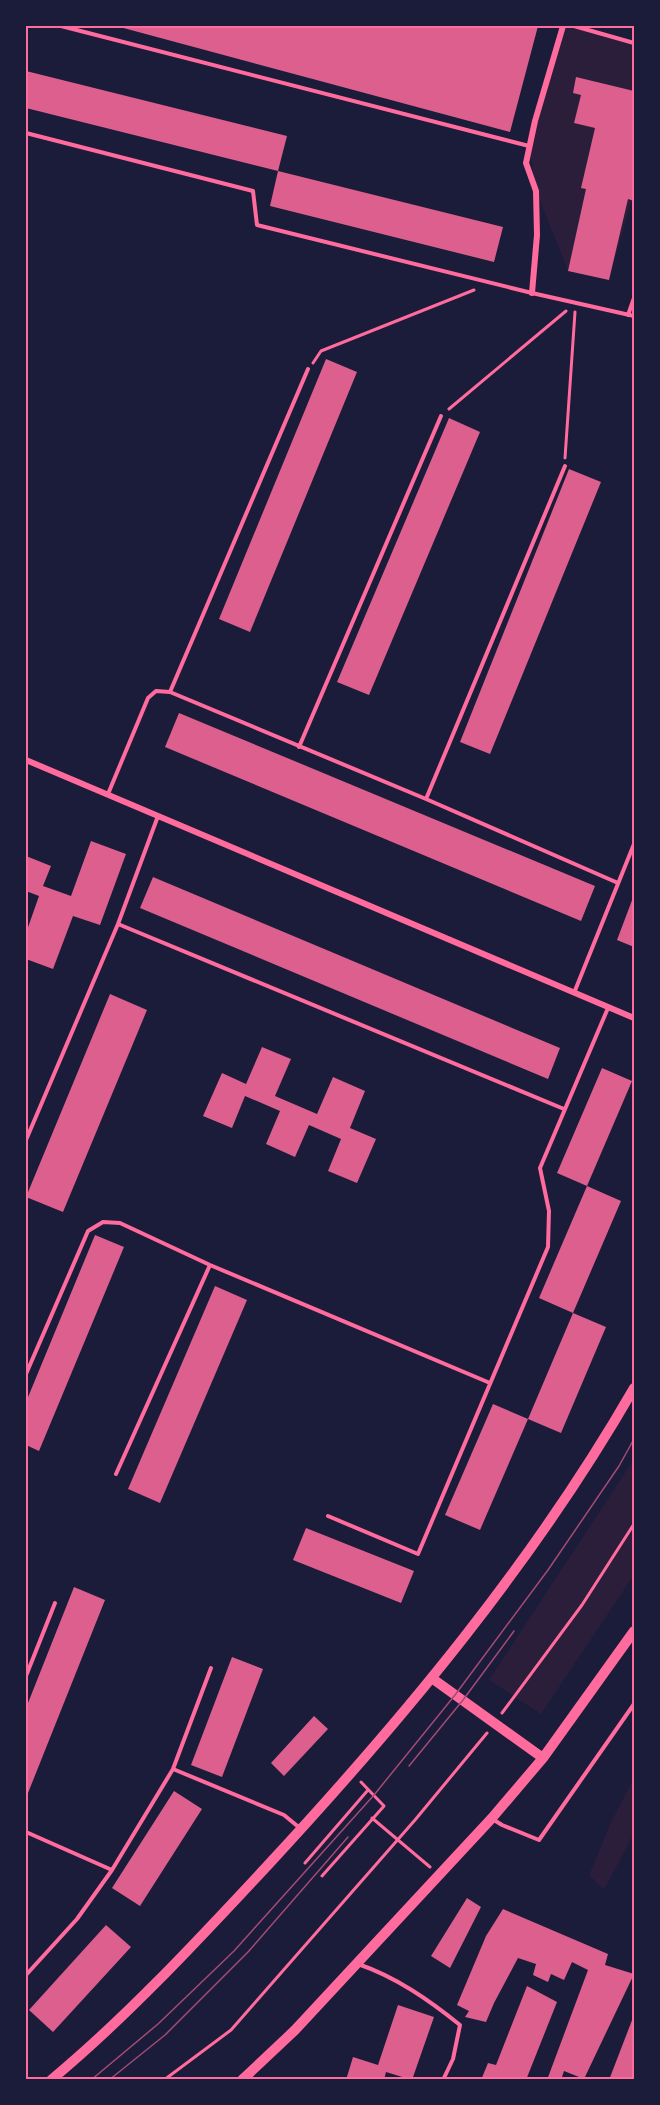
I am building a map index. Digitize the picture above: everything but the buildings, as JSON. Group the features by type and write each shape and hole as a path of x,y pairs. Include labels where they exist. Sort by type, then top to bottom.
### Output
{"main road":[{"path":"51,2079 82,2054 231,1905 433,1679 546,1528 597,1452 634,1388"},
{"path":"242,2079 295,2030 492,1818 543,1758 634,1634"},
{"path":"433,1679 543,1758"}],"street":[{"path":"532,293 537,235 536,191 526,164 535,121 563,26"},
{"path":"26,760 634,1018"}],"lane":[{"path":"61,26 529,146"},
{"path":"574,26 634,43"},
{"path":"26,133 253,191 257,225 634,316"},
{"path":"628,315 634,298"},
{"path":"170,692 308,369"},
{"path":"299,747 441,416"},
{"path":"426,800 565,466"},
{"path":"108,794 148,698 156,691 170,692 618,884"},
{"path":"26,1140 118,924 158,815"},
{"path":"574,993 634,844"},
{"path":"118,924 564,1109"},
{"path":"328,1516 418,1554 548,1247 549,1211 540,1168 608,1008"},
{"path":"26,1374 88,1231 104,1222 120,1223 210,1265 490,1383"},
{"path":"116,1474 210,1265"},
{"path":"26,1676 55,1603"},
{"path":"26,1975 76,1919 112,1870 173,1769 211,1668"},
{"path":"492,1818 502,1825 539,1840 634,1704"},
{"path":"173,1769 284,1815 301,1829"},
{"path":"26,1832 112,1870"},
{"path":"357,1964 373,1969 424,1997 460,2025 453,2059 443,2079"}],"path":[{"path":"308,369 321,351 492,283"},
{"path":"441,416 576,303"},
{"path":"565,466 576,303"},
{"path":"165,2079 231,2030 415,1820 495,1723 582,1605 634,1524"},
{"path":"322,1876 384,1806 358,1779"},
{"path":"305,1863 368,1790"},
{"path":"372,1818 440,1876"}],"shaded area":[{"path":"563,26 574,26 634,43 634,192 609,280 568,271 536,191 529,146"},
{"path":"634,1459 634,1575 541,1714 489,1680"},
{"path":"634,1778 634,1834 604,1890 589,1875 611,1822"}],"tram line":[{"path":"91,2080 158,2024 234,1951 374,1795 455,1695 548,1570 619,1466 634,1439"},
{"path":"409,1766 463,1700 514,1631"},
{"path":"109,2080 165,2035 248,1952 348,1837"}]}
